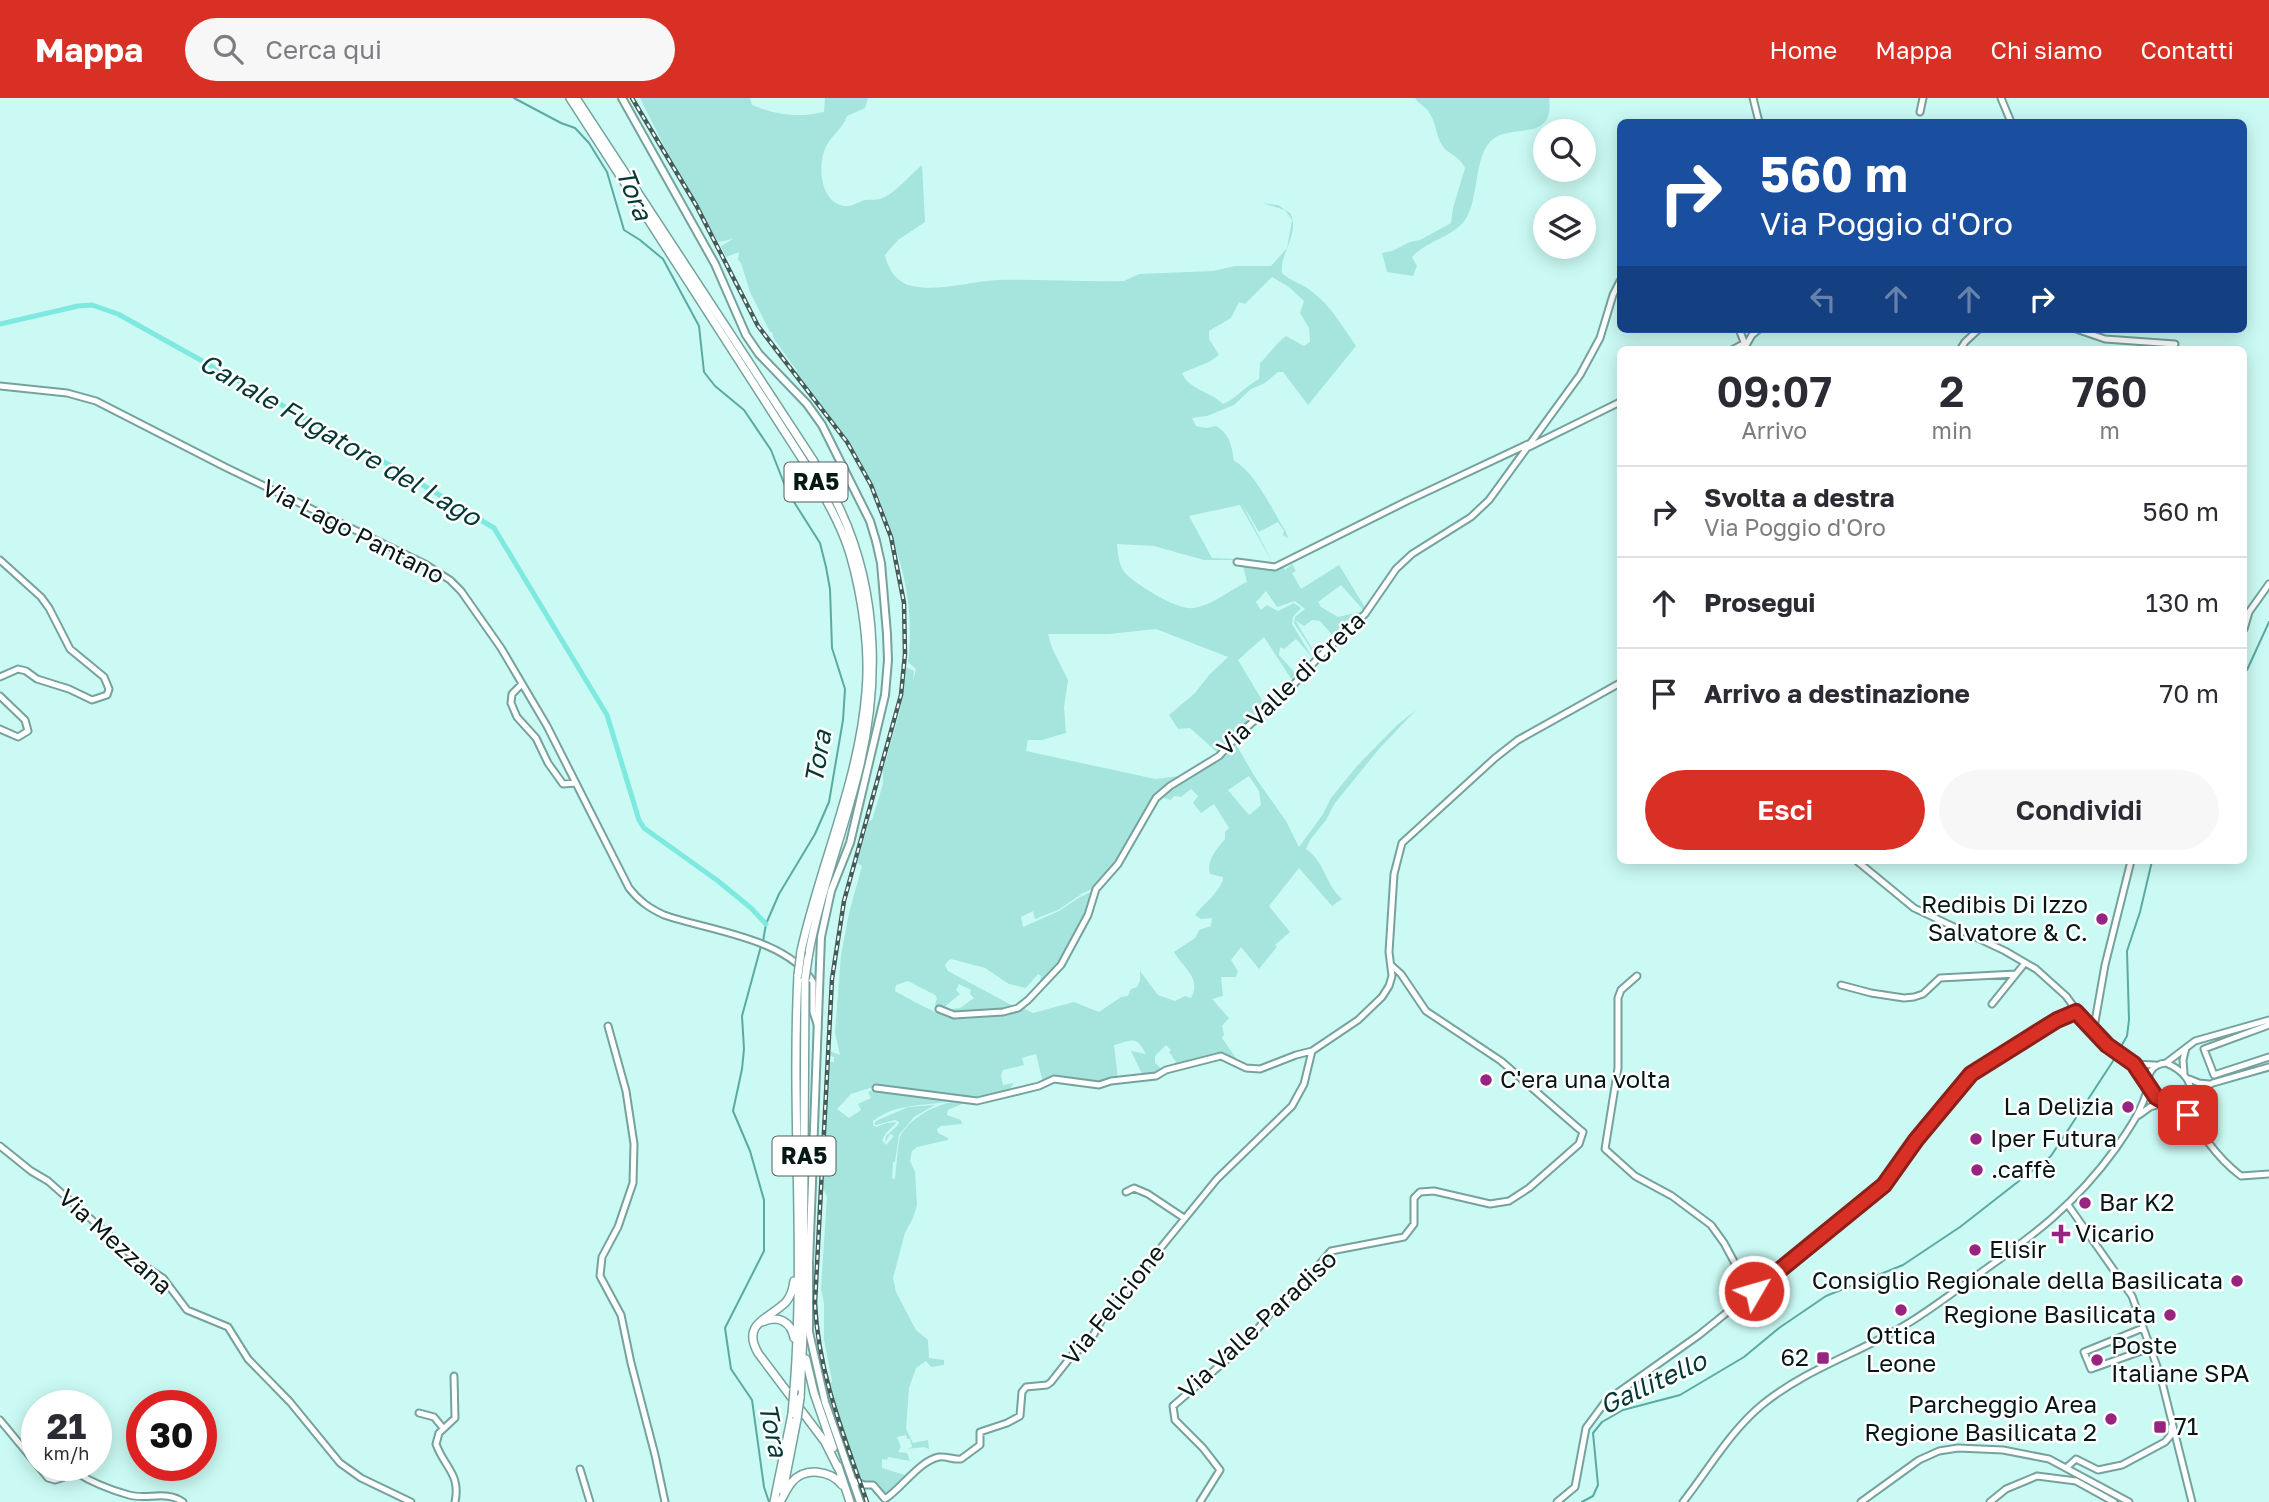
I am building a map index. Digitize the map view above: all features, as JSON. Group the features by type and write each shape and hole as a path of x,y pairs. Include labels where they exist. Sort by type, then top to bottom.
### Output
{"highway":[{"name":"RA5","path":"569,98 808,468 830,507 849,553 859,595 866,658 866,691 854,763 816,890 801,951 803,1334 800,1398 780,1488 774,1502"},
{"name":"RA5","path":"576,98 813,460 839,509 857,555 869,611 873,652 871,709 862,757 816,915 802,977 796,1068 795,1416"},
{"path":"797,1224 792,1290 785,1302 758,1323 752,1340 758,1353 825,1442 838,1468"},
{"path":"758,1323 774,1318 790,1325 796,1362"},
{"path":"803,1334 809,1377 850,1502"},
{"path":"780,1502 795,1479 809,1473 829,1475 839,1482 846,1493"},
{"name":"RA5","path":"780,1488 780,1502"}],"main road":[{"path":"622,98 715,264 746,335 822,425 870,521 879,552 888,660 885,695 849,843 822,924 809,1264 810,1332 825,1402 860,1502"}],"street":[{"path":"1753,98 1758,119"},
{"path":"1920,112 1923,98"},
{"path":"2001,98 2010,119"},
{"name":"Via Valle di Creta","path":"939,1009 954,1015 1003,1012 1018,1008 1061,965 1088,915 1096,890 1118,864 1156,798 1170,786 1219,756 1239,734 1270,708 1365,614 1396,569 1412,554 1482,508 1569,392 1592,355 1617,289"},
{"path":"1962,346 1975,333"},
{"path":"2088,333 2105,339 2175,344"},
{"name":"Via Lago Pantano","path":"0,386 67,393 96,401 425,564 450,580 467,599 501,648 547,726 629,888 642,903 664,915 773,947 795,961 809,974 813,982 813,1012 818,1028"},
{"path":"1529,445 1617,403"},
{"name":"Via Valle di Creta","path":"1237,562 1275,567 1407,501 1529,445"},
{"path":"0,560 41,597 70,649 104,677 109,689 107,695 92,700 18,669 0,677"},
{"path":"2247,619 2269,584"},
{"path":"522,684 512,694 511,703 517,717 536,738 548,763 563,783 576,783"},
{"path":"876,1088 977,1101 1039,1086 1054,1079 1099,1085 1156,1076 1166,1070 1221,1056 1247,1068 1260,1069 1312,1051 1358,1020 1382,997 1392,976 1389,952 1394,874 1402,844 1518,740 1617,685"},
{"path":"0,696 25,720 28,731 18,737 0,729"},
{"path":"1861,864 1914,908 2005,951 2053,983 2093,1033 2134,1064 2147,1085 2167,1104 2193,1119 2226,1165 2241,1176 2269,1174"},
{"path":"2093,1033 2105,965 2130,864"},
{"path":"1992,1004 2025,963"},
{"name":"Via Valle Paradiso","path":"1199,1502 1220,1470 1175,1420 1173,1406 1247,1342 1272,1311 1293,1295 1331,1251 1404,1237 1414,1224 1414,1198 1420,1192 1434,1191 1490,1204 1512,1200 1529,1188 1582,1139 1583,1132 1501,1060 1426,1011 1401,974 1391,965"},
{"path":"1841,985 1904,998 1923,994 1940,978 2016,974"},
{"path":"1637,976 1621,990 1618,998 1618,1068 1605,1149 1635,1176 1672,1196 1711,1225 1751,1293"},
{"path":"1557,1502 1575,1487 1586,1428 1606,1401 1620,1388 1675,1353 1884,1185 1916,1140 1971,1074 2057,1020 2076,1012"},
{"path":"2134,1064 2165,1063 2187,1045 2269,1023"},
{"path":"608,1026 626,1091 634,1144 633,1183 618,1227 602,1257 600,1276 621,1315 665,1502"},
{"path":"2246,1029 2204,1049 2214,1075 2269,1057"},
{"path":"2187,1045 2183,1060 2193,1119"},
{"name":"Via Felicione","path":"855,1482 873,1485 885,1500 899,1490 922,1465 937,1457 961,1459 980,1445 980,1432 1020,1416 1022,1392 1026,1387 1051,1382 1073,1354 1089,1343 1101,1321 1184,1218 1227,1170 1292,1106 1304,1084 1312,1051"},
{"path":"2165,1063 2199,1083 2213,1083"},
{"path":"2137,1117 2149,1073 2157,1065"},
{"path":"1683,1502 1730,1438 1764,1403 1818,1369 1903,1326 2051,1222 2104,1164 2137,1117 2150,1107 2180,1104 2213,1083 2269,1067"},
{"name":"Via Mezzana","path":"0,1146 54,1186 144,1266 163,1278 187,1310 228,1327 247,1359 290,1402 347,1468 411,1502"},
{"path":"1126,1192 1134,1188 1148,1194 1184,1218"},
{"path":"2068,1205 2132,1296 2172,1419 2192,1502"},
{"path":"2143,1328 2084,1352 2091,1369 2150,1348"},
{"path":"454,1376 455,1418 437,1437 437,1447 455,1477 457,1488 454,1502"},
{"path":"419,1413 439,1420 443,1428"},
{"path":"2165,1443 2171,1436 2172,1419"},
{"path":"0,1420 48,1478 55,1480 77,1473 90,1481 131,1496 166,1495 183,1502"},
{"path":"2066,1468 2076,1459 2098,1470 2122,1465 2165,1443 2175,1443 2180,1453"},
{"path":"1861,1502 1919,1460 1939,1451 1958,1448 2023,1453 2049,1460 2129,1502"},
{"path":"580,1469 590,1502"},
{"path":"1990,1502 2006,1489 2037,1476 2076,1481 2114,1502"}],"shaded area":[{"path":"640,98 750,98 752,105 797,115 824,112 825,98 868,98 865,108 847,116 826,147 821,167 823,184 830,198 836,203 849,206 885,197 922,165 925,222 898,240 885,255 888,265 898,279 922,288 999,280 1124,281 1139,274 1213,271 1235,266 1271,266 1287,248 1292,220 1285,210 1262,203 1278,205 1290,213 1293,221 1292,236 1282,273 1324,302 1356,346 1308,405 1283,372 1278,372 1265,383 1251,389 1234,405 1207,416 1192,418 1196,426 1216,426 1224,433 1231,446 1234,461 1256,482 1286,532 1288,538 1283,535 1284,531 1278,522 1259,532 1241,502 1275,567 1240,505 1189,516 1212,558 1260,563 1204,560 1154,546 1117,544 1124,572 1159,597 1178,606 1194,608 1209,603 1247,582 1242,563 1274,569 1285,565 1285,570 1292,564 1296,571 1292,573 1301,589 1339,565 1366,609 1364,611 1341,585 1318,602 1321,607 1338,617 1359,612 1360,614 1335,638 1320,621 1312,620 1304,626 1295,620 1316,655 1332,643 1317,658 1294,623 1295,617 1305,609 1295,601 1277,607 1266,591 1256,602 1261,610 1267,605 1278,611 1294,603 1301,608 1293,617 1292,624 1312,657 1296,639 1284,649 1280,647 1279,655 1295,673 1292,680 1264,637 1238,660 1262,700 1263,707 1268,708 1219,754 1190,728 1178,729 1169,715 1195,693 1228,657 1156,629 1109,634 1048,634 1068,680 1064,707 1066,733 1042,740 1028,740 1026,751 1156,779 1185,775 1163,792 1099,886 1083,893 1058,910 1035,919 1033,911 1021,917 1023,927 1059,911 1080,897 1093,891 1096,893 1060,964 1047,978 1040,982 1041,976 1038,974 1026,988 1009,984 985,968 951,959 945,965 948,971 1015,1009 946,1013 960,1008 974,998 970,994 971,990 959,984 956,990 960,994 941,1010 935,1005 935,995 908,981 896,985 895,991 934,1011 954,1017 997,1016 1023,1008 1033,1013 1074,1002 1099,1012 1121,997 1128,996 1131,989 1137,987 1140,971 1158,995 1175,1001 1185,996 1191,998 1194,991 1193,979 1174,952 1195,938 1199,930 1211,926 1212,918 1201,919 1195,915 1214,895 1223,880 1223,877 1210,874 1209,869 1213,855 1225,839 1225,832 1229,828 1214,804 1201,813 1193,803 1198,796 1191,789 1181,797 1174,796 1171,800 1164,798 1164,793 1220,757 1234,741 1286,821 1299,847 1331,798 1357,766 1397,725 1416,710 1379,749 1335,803 1306,849 1317,860 1342,899 1332,906 1299,868 1269,906 1290,932 1275,945 1277,947 1259,969 1241,947 1231,960 1238,971 1236,977 1221,977 1223,996 1212,999 1229,1018 1222,1026 1222,1038 1238,1061 1224,1057 1168,1070 1176,1062 1166,1045 1155,1056 1155,1063 1164,1071 1142,1074 1131,1051 1146,1054 1133,1040 1114,1045 1118,1079 1102,1083 1066,1079 1043,1083 1036,1054 1022,1058 1024,1065 1003,1070 1003,1085 1014,1083 1007,1093 983,1098 873,1087 851,1094 837,1109 849,1118 861,1110 858,1104 871,1098 868,1092 873,1090 957,1100 903,1107 873,1121 876,1127 897,1122 882,1140 886,1145 894,1136 890,1134 885,1143 886,1136 899,1122 895,1120 876,1125 876,1121 908,1107 935,1105 914,1117 899,1135 893,1162 892,1178 895,1179 899,1140 905,1129 920,1115 940,1105 969,1101 948,1110 947,1115 961,1120 962,1124 941,1126 937,1129 938,1133 948,1140 917,1147 912,1151 910,1161 915,1172 917,1205 905,1233 893,1278 896,1292 916,1330 928,1340 929,1358 944,1360 944,1365 931,1367 926,1361 916,1368 909,1388 906,1429 913,1443 928,1440 929,1449 907,1449 912,1447 910,1439 907,1439 906,1435 897,1437 901,1447 898,1452 907,1453 910,1461 888,1457 887,1460 882,1459 882,1468 908,1476 885,1499 877,1487 862,1483 828,1386 832,1381 824,1340 824,1303 821,1289 827,1197 823,1188 826,1147 823,1146 828,1062 834,1062 829,1051 840,1055 835,1033 841,955 862,866 857,863 883,784 883,770 900,710 906,667 914,671 913,681 916,669 908,662 910,618 906,589 881,505 868,475 838,429 794,373 797,371 774,339 750,292 738,260 739,252 726,257 721,246 733,239 718,242 669,156","holes":["1272,277 1289,287 1304,301 1300,313 1309,328 1310,342 1304,346 1286,336 1260,363 1259,379 1223,404 1195,387 1182,373 1219,355 1209,339 1209,331 1231,318 1239,302 1245,304","1249,776 1259,791 1261,805 1249,815 1228,790"]},
{"path":"1415,98 1549,98 1549,112 1547,119 1533,119 1533,128 1501,135 1487,146 1479,166 1470,211 1465,220 1454,231 1424,247 1412,257 1417,266 1413,276 1387,272 1382,253 1420,240 1451,223 1465,168 1442,145 1434,121 1427,109"}],"waterway":[{"name":"Tora","path":"514,98 575,128 589,143 607,172 624,230 663,259 699,326 704,372 715,386 744,410 771,450 787,491 820,543 830,589 832,648 845,689 843,720 829,802 815,834 779,894 766,924 763,941"},
{"name":"Canale Fugatore del Lago","path":"0,324 78,306 92,305 118,314 393,467 494,528 607,715 639,820 644,828 718,881 766,924"},
{"name":"Gallitello","path":"2247,670 2269,622"},
{"name":"Gallitello","path":"2119,1050 2127,1036 2129,1020 2127,951 2151,864"},
{"name":"Tora","path":"761,946 742,1016 744,1049 733,1111 750,1151 764,1200 764,1251 725,1328 731,1369 752,1400 764,1487 769,1502"},
{"name":"Gallitello","path":"1582,1502 1593,1496 1598,1485 1593,1433 1602,1422 1623,1410 1680,1395 1744,1357 1779,1328 1826,1296 1903,1265 1960,1227 2051,1156 2117,1055"}],"railway":[{"path":"632,98 696,205 758,326 847,442 871,485 891,537 904,603 905,654 901,695 844,901 832,979 815,1303 827,1379 867,1502"}],"place":[{"name":"Redibis Di Izzo Salvatore & C.","path":"2102,919"},
{"name":"C'era una volta","path":"1486,1080"},
{"name":"La Delizia","path":"2128,1107"},
{"name":"Iper Futura","path":"1976,1139"},
{"name":".caffè","path":"1977,1170"},
{"name":"Bar K2","path":"2085,1203"},
{"name":"Vicario","path":"2061,1234"},
{"name":"Elisir","path":"1975,1250"},
{"name":"Consiglio Regionale della Basilicata","path":"2237,1281"},
{"name":"Ottica Leone","path":"1901,1310"},
{"name":"Regione Basilicata","path":"2170,1315"},
{"name":"62","path":"1823,1358"},
{"name":"Poste Italiane SPA","path":"2097,1360"},
{"name":"Parcheggio Area Regione Basilicata 2","path":"2111,1419"},
{"name":"71","path":"2160,1427"}],"route":[{"path":"1754,1291 1884,1185 1916,1140 1971,1074 2057,1020 2076,1012 2093,1033 2138,1068 2151,1093 2188,1115"}]}
